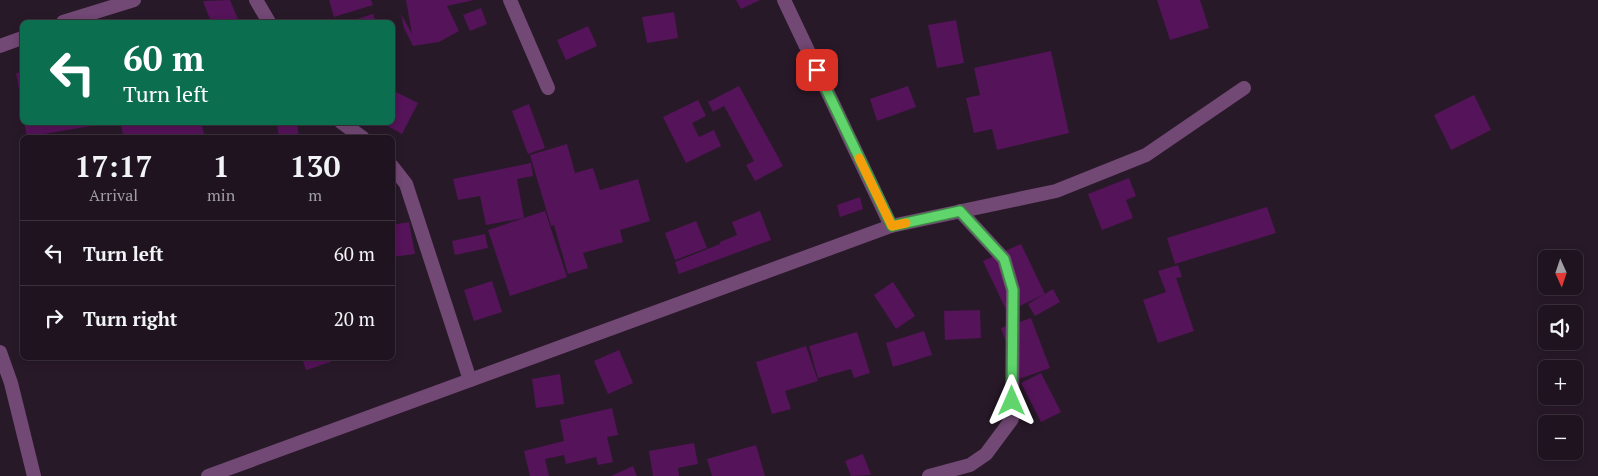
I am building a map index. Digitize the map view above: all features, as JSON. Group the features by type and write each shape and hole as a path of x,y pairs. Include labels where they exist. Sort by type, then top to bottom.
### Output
{"street":[{"path":"69,20 134,0"},
{"path":"256,0 268,20"},
{"path":"510,0 548,88"},
{"path":"784,0 892,226"},
{"path":"0,46 20,39"},
{"path":"208,476 892,226 1056,191 1146,155 1244,88"},
{"path":"345,125 359,135"},
{"path":"395,170 406,184 470,380"},
{"path":"928,476 970,465 978,460 986,454 1012,419 1013,290 1004,259 960,211"},
{"path":"0,352 11,383 34,476"}],"building":[{"path":"230,0 238,20 210,20 203,1"},
{"path":"329,0 371,0 373,5 334,17"},
{"path":"406,0 474,0 447,6 459,31 439,42 413,46 404,28 401,14 412,34"},
{"path":"736,0 760,0 741,9"},
{"path":"1157,0 1200,0 1209,28 1170,40"},
{"path":"481,8 487,24 470,31 463,15"},
{"path":"674,12 678,38 647,43 642,17"},
{"path":"373,14 375,20 354,20"},
{"path":"956,20 964,63 937,68 928,25"},
{"path":"588,26 597,46 566,60 557,40"},
{"path":"1051,51 1069,133 997,150 992,129 974,133 966,98 980,95 974,68"},
{"path":"20,72 20,96 16,73"},
{"path":"739,86 783,166 755,181 746,165 754,161 724,106 713,112 708,102"},
{"path":"908,86 916,107 877,121 870,99"},
{"path":"395,92 418,103 402,134 386,125 395,125"},
{"path":"1474,95 1491,130 1451,150 1434,115"},
{"path":"698,100 706,116 692,123 699,137 714,130 721,146 686,163 663,117"},
{"path":"529,104 545,148 528,154 512,111"},
{"path":"25,125 91,126 39,135 27,135"},
{"path":"121,125 202,125 204,135 123,135"},
{"path":"277,125 297,125 299,135 279,135"},
{"path":"567,144 575,173 593,168 600,190 638,179 650,221 620,230 623,242 583,253 588,268 568,274 554,225 551,226 530,155"},
{"path":"531,163 533,176 517,179 524,218 486,225 480,196 458,200 453,179"},
{"path":"1129,178 1136,196 1126,200 1133,218 1102,230 1088,194"},
{"path":"860,197 863,209 840,217 837,205"},
{"path":"1267,207 1276,233 1175,264 1167,238"},
{"path":"545,211 567,277 510,296 488,230"},
{"path":"760,211 771,240 679,274 675,262 737,235 732,222"},
{"path":"696,221 707,248 675,260 665,233"},
{"path":"409,222 415,254 395,257 395,224"},
{"path":"485,234 488,248 455,255 452,241"},
{"path":"1021,244 1045,294 1007,312 983,261"},
{"path":"1178,265 1182,277 1176,278 1194,331 1158,343 1143,300 1166,292 1158,271"},
{"path":"492,281 502,312 474,321 464,290"},
{"path":"893,282 915,316 896,329 874,295"},
{"path":"1053,289 1060,302 1035,316 1028,304"},
{"path":"980,310 981,338 945,340 944,311"},
{"path":"1031,318 1050,368 1019,379 1001,328"},
{"path":"924,331 932,355 893,367 886,343"},
{"path":"857,332 870,373 854,378 851,369 818,378 809,346"},
{"path":"806,346 818,381 785,391 791,409 772,414 756,362"},
{"path":"619,350 633,383 608,394 594,361"},
{"path":"303,360 330,360 331,362 306,370"},
{"path":"1041,373 1061,412 1041,422 1021,383"},
{"path":"560,374 564,404 536,408 532,379"},
{"path":"612,408 618,435 607,437 613,462 598,465 596,457 566,464 564,455 545,459 549,476 530,476 524,451 564,441 560,420"},
{"path":"694,443 698,464 678,468 679,476 653,476 649,451"},
{"path":"756,445 765,476 712,476 707,459"},
{"path":"863,454 871,475 851,476 845,461"},
{"path":"633,466 637,476 611,476"}],"slow traffic":[{"path":"859,158 892,226 906,223"}],"route":[{"path":"817,70 892,226 960,211 1004,259 1013,290 1012,401"}]}
